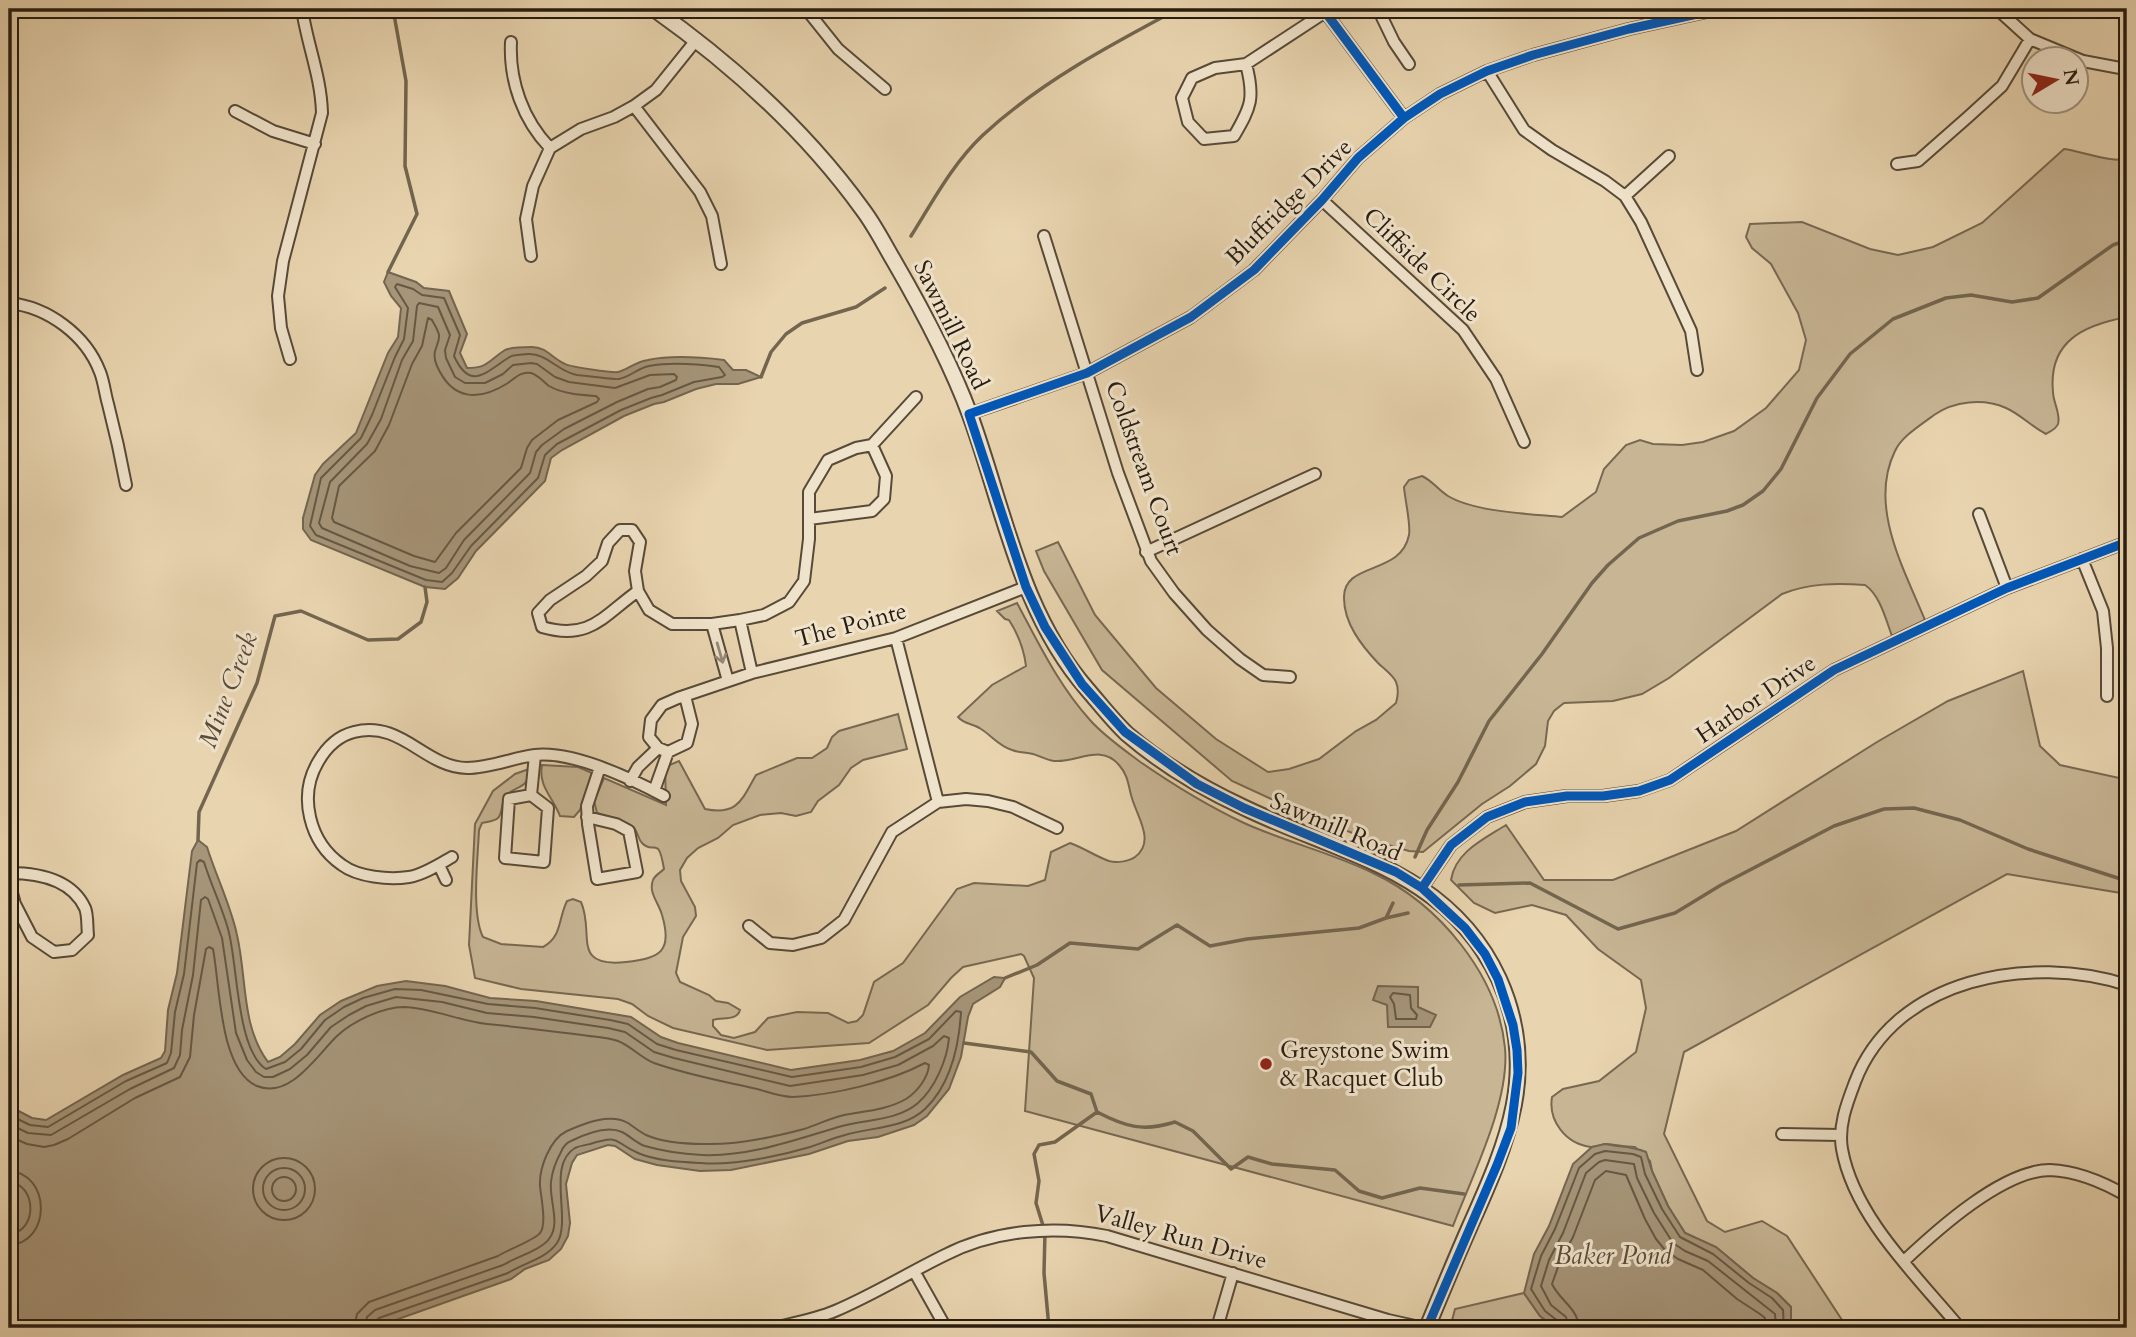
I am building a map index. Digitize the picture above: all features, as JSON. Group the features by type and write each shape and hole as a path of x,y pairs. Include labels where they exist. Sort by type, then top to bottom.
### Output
{"street":[{"path":"289,359 281,328 278,296 283,261 322,113 321,89 306,36 302,9"},
{"name":"Sawmill Road","path":"654,9 696,39 754,88 816,152 865,212 942,350 969,414 1026,587 1045,627 1082,684 1125,732 1197,784 1244,808 1395,872 1422,888 1436,898 1465,928 1485,954 1499,979 1513,1026 1518,1073 1515,1104 1506,1140 1425,1328"},
{"path":"806,9 838,49 885,89"},
{"path":"1378,9 1394,42 1409,64"},
{"name":"Bluffridge Drive","path":"969,414 1087,373 1191,317 1254,270 1322,200 1358,158 1404,118 1440,94 1487,71 1545,52 1720,9"},
{"path":"1997,9 2030,39 2083,61 2120,68"},
{"path":"1246,64 1252,86 1249,111 1234,136 1204,139 1188,122 1182,98 1192,78 1215,68 1246,64 1326,10 1404,118"},
{"path":"531,256 526,219 533,186 550,148 581,129 614,117 656,90 696,39"},
{"path":"1897,164 1918,161 2002,86 2030,39"},
{"path":"511,42 510,64 516,90 533,127 550,148"},
{"path":"1487,71 1524,130 1625,196 1641,222 1691,331 1697,370"},
{"path":"634,106 700,192 712,216 720,264"},
{"path":"235,111 273,131 315,144"},
{"path":"1625,196 1669,156"},
{"name":"Cliffside Circle","path":"1322,200 1463,330 1496,379 1524,442"},
{"name":"Coldstream Court","path":"1044,236 1118,473 1146,552 1174,593 1207,630 1240,659 1263,674 1290,677"},
{"path":"9,303 20,304 52,316 69,329 86,350 100,372 126,485"},
{"path":"638,591 591,627 563,633 542,627 539,619 538,613 550,600 586,576 602,561 608,543 620,530 632,530 640,542 635,571 638,591 649,610 672,624 712,624 740,620 764,615 789,603 804,581 809,492 828,460 856,448 872,445 916,397"},
{"path":"809,519 872,511 884,499 886,476 872,445"},
{"path":"1146,552 1315,474"},
{"path":"1979,514 2007,588"},
{"name":"Harbor Drive","path":"1422,888 1451,845 1487,817 1525,802 1639,791 1670,780 1834,670 2007,588 2127,542"},
{"path":"2082,559 2103,611 2107,648 2107,696"},
{"name":"The Pointe","path":"663,750 649,737 651,720 662,705 752,673 896,638 1026,587"},
{"path":"740,620 752,673"},
{"path":"712,624 728,681"},
{"path":"896,638 938,802"},
{"path":"630,781 638,767 663,750 687,743 692,724 685,696"},
{"path":"452,858 410,877 364,874 343,866 325,849 314,832 307,808 312,772 326,749 340,738 354,732 383,731 397,735 447,764 466,768 535,755 565,756 600,767 659,794 663,750"},
{"path":"531,795 535,755"},
{"path":"587,817 616,824 629,831 637,872 597,879 587,817 587,806 600,767"},
{"path":"531,795 548,808 544,862 505,859 509,799 531,795"},
{"path":"749,926 770,943 793,945 821,938 844,920 892,832 938,802 967,799 988,801 1013,807 1057,828"},
{"path":"439,864 446,880"},
{"path":"9,873 28,873 51,878 72,890 86,909 88,935 72,950 54,952 33,937 15,904 9,882"},
{"path":"1960,1328 1878,1230 1858,1200 1847,1169 1840,1135 1847,1103 1863,1060 1887,1030 1916,1006 1951,989 1993,975 2069,972 2099,976 2127,985"},
{"path":"1782,1134 1840,1135"},
{"path":"1904,1261 1936,1231 1983,1195 2012,1180 2047,1170 2075,1173 2099,1181 2127,1196"},
{"name":"Valley Run Drive","path":"773,1328 832,1312 948,1253 985,1240 1064,1229 1107,1236 1388,1320 1425,1328"},
{"path":"914,1271 946,1328"},
{"path":"1217,1328 1233,1273"}],"shaded area":[{"path":"2064,149 2105,158 2127,159 2127,317 2083,331 2063,348 2056,360 2053,374 2053,396 2058,416 2055,429 2046,434 2006,408 1969,402 1942,410 1912,431 1898,446 1888,472 1885,493 1887,515 1899,559 1925,620 1892,636 1879,601 1865,585 1823,585 1782,594 1669,678 1642,694 1613,701 1564,703 1554,711 1548,721 1545,746 1536,764 1423,852 1409,851 1371,840 1308,816 1232,781 1102,670 1044,571 1036,551 1058,542 1095,615 1156,688 1216,739 1268,772 1289,769 1319,759 1396,703 1396,682 1355,633 1347,616 1344,598 1346,586 1353,578 1385,563 1404,548 1409,535 1409,519 1404,487 1409,480 1422,476 1448,496 1472,506 1562,517 1596,492 1604,469 1626,445 1640,440 1653,444 1682,445 1703,442 1734,431 1766,408 1799,370 1806,340 1798,313 1771,264 1752,248 1746,237 1750,224 1802,222 1870,249 1898,255 1933,247 1982,223"},
{"name":"Greystone Swim & Racquet Club","path":"1017,603 1050,664 1079,707 1095,726 1120,747 1177,786 1231,816 1260,830 1357,866 1397,886 1442,923 1478,969 1491,994 1500,1021 1505,1048 1505,1069 1496,1115 1453,1226 1025,1111 1034,978 1021,954 963,967 928,1005 869,1043 767,1050 673,1028 648,1016 632,1004 618,999 521,989 475,978 469,945 475,824 493,791 515,774 529,769 524,785 505,797 498,818 482,823 479,830 476,900 483,937 501,944 543,947 554,938 567,901 573,899 581,902 585,914 591,954 597,960 626,962 655,955 664,945 665,927 652,885 655,877 664,869 658,848 642,843 630,825 597,813 594,801 604,778 666,805 665,767 679,761 705,809 725,810 738,804 756,775 797,758 812,758 827,748 832,737 839,731 898,714 907,749 863,760 851,768 839,785 818,801 811,812 796,816 781,813 760,815 733,825 718,838 698,848 687,858 680,870 681,881 695,907 696,916 683,937 676,973 680,982 740,1010 736,1016 713,1020 713,1026 721,1035 734,1038 755,1032 768,1018 797,1012 828,1013 848,1023 857,1021 863,1015 874,982 903,963 957,889 974,883 1028,886 1045,880 1051,852 1070,843 1109,861 1122,862 1135,857 1144,845 1144,832 1125,774 1112,759 1097,755 1054,761 1015,751 958,717 992,685 1026,666 1015,631 1009,620 997,611"},
{"path":"2023,671 2040,746 2060,765 2119,778 2127,774 2127,894 2007,874 1684,1052 1664,1134 1707,1221 1725,1232 1762,1221 1787,1236 1844,1323 1833,1328 1791,1328 1791,1307 1777,1293 1753,1278 1716,1247 1685,1233 1668,1206 1650,1161 1635,1147 1582,1145 1567,1136 1556,1123 1552,1097 1563,1089 1599,1081 1636,1052 1646,1008 1641,980 1598,949 1566,915 1532,905 1495,913 1474,903 1451,880 1454,870 1472,847 1506,825 1544,880 1613,880 1736,831 1877,742 1948,701"},
{"path":"542,765 578,767 592,773 580,810 574,817 560,816 544,785"},
{"path":"1524,1293 1540,1316 1556,1328 1450,1328 1455,1309"}],"water":[{"path":"388,272 416,282 424,288 449,291 467,334 460,353 467,368 484,365 508,349 532,347 549,353 560,362 600,371 618,372 657,358 695,357 724,360 733,370 746,370 761,377 738,384 716,384 696,389 654,404 624,416 562,450 551,458 545,481 476,551 458,578 445,589 425,587 311,540 303,529 303,518 315,475 356,433 388,353 398,337 401,308 384,282"},
{"path":"198,840 207,847 231,913 240,951 249,1017 259,1048 268,1062 280,1057 320,1015 341,1001 377,986 406,981 445,986 490,998 536,1001 631,1017 661,1037 678,1043 791,1070 860,1060 893,1051 925,1033 960,997 994,977 1005,978 1000,987 973,1004 961,1057 949,1089 927,1116 914,1125 878,1137 848,1141 809,1154 731,1170 700,1171 657,1165 635,1159 615,1146 608,1145 577,1155 566,1184 570,1223 568,1236 561,1249 549,1260 525,1269 511,1279 373,1328 9,1328 9,1221 14,1216 14,1210 9,1196 9,1106 32,1118 46,1120 123,1075 161,1058 165,1051 168,1010 177,973 192,851"},
{"path":"1378,986 1418,987 1418,1007 1436,1015 1430,1027 1388,1027 1387,1005 1373,1000"},
{"name":"Baker Pond","path":"1605,1144 1646,1152 1668,1206 1685,1233 1716,1247 1753,1278 1777,1293 1791,1307 1791,1328 1556,1328 1540,1316 1524,1293 1534,1254 1549,1226 1573,1164 1592,1147"}],"waterway":[{"path":"388,272 417,214 405,166 406,81 393,9"},
{"path":"911,236 962,158 1005,116 1076,66 1178,9"},
{"path":"1415,857 1427,830 1458,782 1489,721 1542,654 1592,583 1639,538 1678,521 1743,505 1763,491 1781,469 1817,398 1850,354 1893,319 1946,298 1971,295 2012,302 2038,298 2113,245 2127,240"},
{"path":"761,377 771,352 786,334 802,323 856,307 885,288"},
{"name":"Mine Creek","path":"198,840 199,812 257,683 275,616 301,611 368,640 398,639 421,622 427,602 425,587"},
{"path":"1459,885 1530,883 1618,929 1675,913 1721,885 1834,826 1884,809 1914,808 1960,820 2028,849 2127,881"},
{"path":"1005,978 1037,965 1070,943 1138,949 1177,925 1210,946 1247,939 1359,928 1386,918 1393,903"},
{"path":"1386,918 1408,913"},
{"name":"Mine Creek","path":"964,1043 1031,1052 1057,1081 1091,1094 1097,1112 1135,1126 1153,1127 1175,1122 1193,1131 1231,1169 1248,1157 1272,1164 1335,1170 1359,1191 1382,1198 1420,1188 1464,1194"},
{"path":"1049,1328 1044,1273 1045,1232 1036,1203 1039,1181 1034,1154 1039,1145 1055,1142 1097,1112"}],"cycle path":[{"path":"1323,9 1404,118"},
{"path":"1427,1328 1511,1128 1518,1073 1517,1050 1513,1025 1498,979 1485,954 1465,928 1422,888 1396,872 1244,808 1197,784 1125,732 1082,684 1045,627 1026,587 969,414 1087,373 1191,317 1254,270 1322,200 1358,158 1404,118 1440,94 1487,71 1533,55 1629,29 1720,9"},
{"path":"1422,888 1451,845 1487,817 1525,802 1639,791 1670,780 1834,670 2007,588 2127,542"}],"place":[{"name":"Greystone Swim & Racquet Club","path":"1266,1064"}]}
